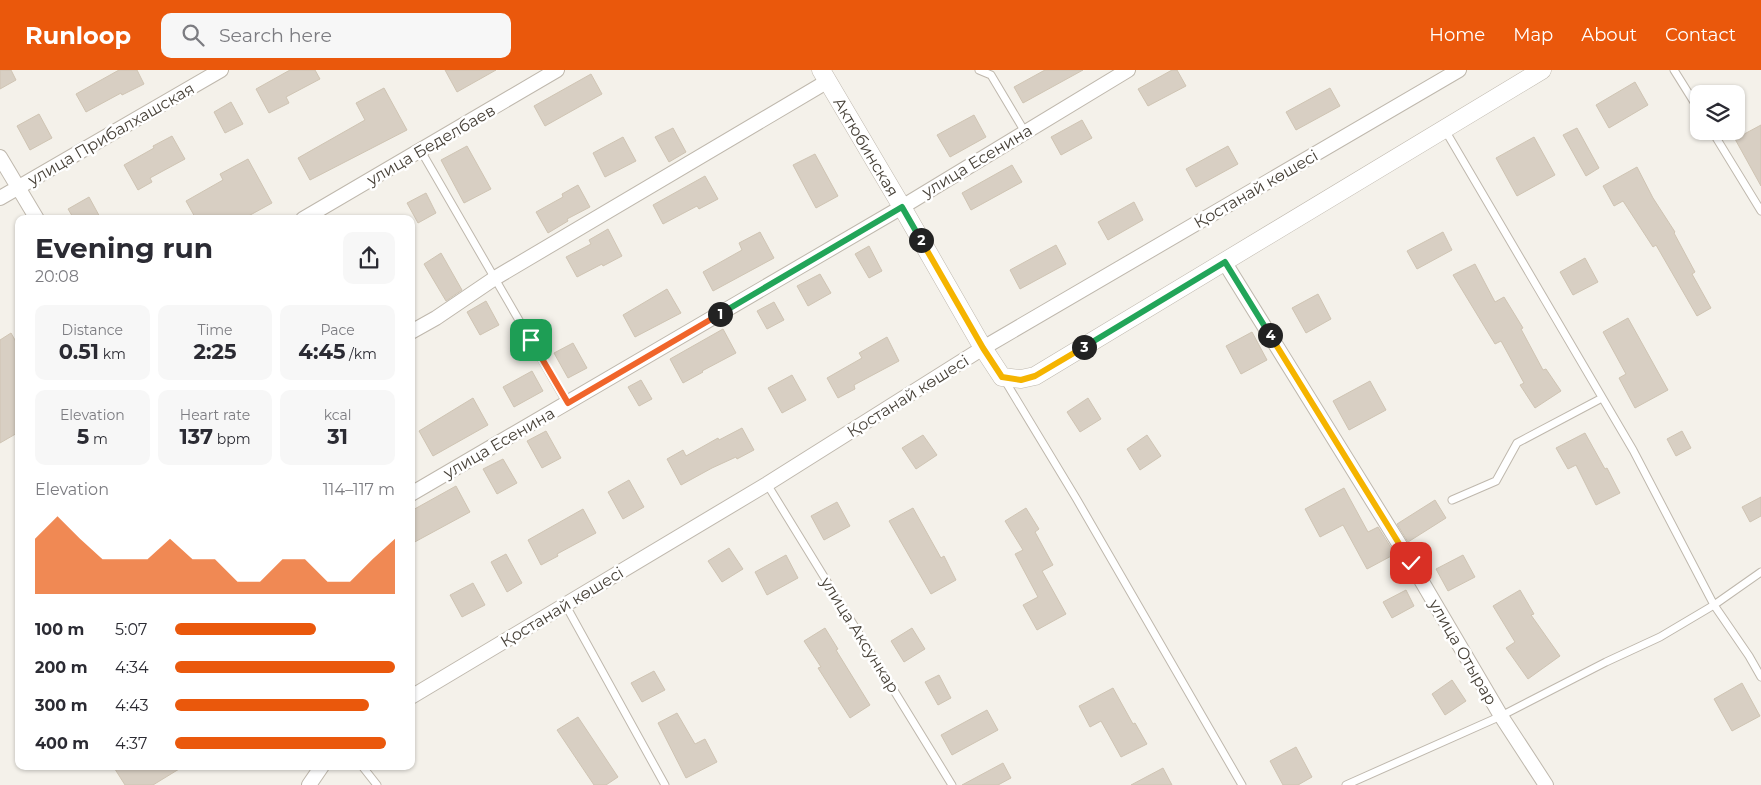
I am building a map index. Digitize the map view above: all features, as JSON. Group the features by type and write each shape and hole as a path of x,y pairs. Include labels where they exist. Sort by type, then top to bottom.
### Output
{"street":[{"name":"улица Прибалхашская","path":"0,198 221,70"},
{"name":"улица Беделбаев","path":"311,215 557,70"},
{"name":"Қостанай көшесі","path":"415,695 767,484 983,348 1459,70"},
{"path":"1002,377 1021,380 1035,376 1542,70"},
{"name":"улица Есенина","path":"415,492 902,207 1120,72"},
{"path":"415,330 436,318 495,278 825,76"},
{"name":"Актюбинская","path":"825,76 983,348 1002,377"},
{"path":"0,157 35,215"},
{"name":"улица Отырар","path":"1225,262 1411,563 1501,716 1546,785"},
{"path":"309,785 319,770"}],"lane":[{"path":"979,70 991,75 1025,132"},
{"path":"1674,70 1690,96"},
{"path":"1445,130 1633,450 1714,605 1761,677"},
{"path":"1718,140 1761,210"},
{"path":"421,151 568,403"},
{"path":"1002,377 1076,498 1242,785"},
{"path":"1452,500 1496,481 1518,443 1602,398"},
{"name":"улица Аксункар","path":"767,484 952,785"},
{"path":"1346,785 1501,716 1606,662 1660,637 1714,605 1761,572"},
{"path":"565,604 665,785"},
{"path":"365,770 377,785"}],"building":[{"path":"0,70 11,70 16,80 0,89"},
{"path":"119,70 137,70 144,84 122,95 121,93 86,112 76,94"},
{"path":"290,70 315,70 320,79 286,97 289,103 269,113 256,89"},
{"path":"445,70 496,70 457,92"},
{"path":"1045,70 1083,70 1023,103 1014,87"},
{"path":"1172,70 1177,70 1186,86 1148,106 1138,89"},
{"path":"591,74 602,94 545,126 534,106"},
{"path":"1635,82 1648,105 1609,128 1596,105"},
{"path":"384,88 407,130 310,180 298,158 365,120 356,103"},
{"path":"1330,88 1340,106 1296,130 1286,112"},
{"path":"231,102 243,124 225,133 214,112"},
{"path":"39,114 52,138 30,150 17,126"},
{"path":"974,115 986,137 950,157 937,135"},
{"path":"1082,120 1092,138 1061,155 1051,137"},
{"path":"1761,125 1761,186 1736,140 1745,140 1745,134"},
{"path":"673,128 686,152 669,162 655,137"},
{"path":"1577,128 1599,168 1586,176 1563,135"},
{"path":"172,136 185,159 150,178 152,182 138,190 124,165"},
{"path":"623,137 636,161 605,177 593,153"},
{"path":"1534,137 1555,175 1517,196 1496,158"},
{"path":"467,146 491,189 464,203 441,160"},
{"path":"1228,146 1238,164 1196,187 1186,169"},
{"path":"815,154 838,196 816,208 793,165"},
{"path":"248,159 272,203 250,215 194,215 186,201 223,180 220,174"},
{"path":"1012,165 1022,182 971,210 962,193"},
{"path":"1637,167 1653,198 1675,232 1695,272 1692,274 1711,308 1697,316 1656,245 1653,247 1623,201 1614,206 1603,186"},
{"path":"705,176 718,199 699,209 697,206 663,224 653,205"},
{"path":"578,185 590,207 567,219 568,221 548,233 536,212 563,197 562,194"},
{"path":"426,193 436,213 418,223 407,203"},
{"path":"89,197 99,215 72,215 68,209"},
{"path":"1134,202 1143,220 1108,240 1098,222"},
{"path":"608,229 622,256 577,277 566,257 591,244 589,240"},
{"path":"760,232 774,258 713,291 703,272 742,250 739,243"},
{"path":"1443,232 1452,250 1417,269 1407,251"},
{"path":"1056,245 1066,264 1020,289 1010,270"},
{"path":"869,246 882,271 869,278 855,254"},
{"path":"441,253 462,290 446,301 424,264"},
{"path":"1585,258 1598,282 1573,295 1560,272"},
{"path":"1475,264 1495,302 1504,297 1523,328 1521,329 1543,370 1546,369 1561,391 1535,408 1520,385 1524,383 1501,341 1495,344 1453,275"},
{"path":"820,274 831,293 808,306 797,286"},
{"path":"667,289 681,313 635,337 623,315"},
{"path":"1318,294 1331,319 1306,333 1292,308"},
{"path":"486,301 499,325 480,335 467,312"},
{"path":"774,302 784,320 767,329 757,311"},
{"path":"1628,318 1668,390 1635,408 1619,378 1626,374 1603,332"},
{"path":"723,329 736,353 683,383 670,359"},
{"path":"1252,332 1267,360 1241,374 1226,346"},
{"path":"11,333 15,340 15,434 0,443 0,340"},
{"path":"887,337 899,361 854,385 855,389 838,398 827,378 862,358 859,353"},
{"path":"573,343 587,368 568,378 554,353"},
{"path":"532,371 543,391 514,407 503,387"},
{"path":"792,375 806,400 782,413 768,388"},
{"path":"641,380 652,399 639,406 628,387"},
{"path":"1370,381 1386,410 1349,430 1333,401"},
{"path":"473,398 488,425 433,456 419,431"},
{"path":"1088,398 1101,419 1080,432 1067,412"},
{"path":"742,428 754,450 737,459 736,457 712,468 681,485 667,459 683,450 686,456 718,438 719,440"},
{"path":"546,431 561,458 542,468 527,441"},
{"path":"1682,431 1691,448 1676,456 1667,439"},
{"path":"1585,433 1620,493 1596,505 1576,465 1568,469 1556,448"},
{"path":"923,435 937,455 916,469 902,448"},
{"path":"1147,435 1161,456 1140,470 1127,449"},
{"path":"503,459 517,483 497,494 483,469"},
{"path":"629,480 644,507 623,519 608,492"},
{"path":"456,486 470,512 415,542 415,509"},
{"path":"1344,488 1368,532 1378,527 1395,554 1367,569 1343,525 1320,537 1305,509"},
{"path":"1761,497 1761,516 1750,522 1742,507"},
{"path":"1435,500 1446,518 1408,542 1397,524"},
{"path":"837,502 850,526 824,540 811,516"},
{"path":"913,508 941,558 944,556 956,580 931,594 889,521"},
{"path":"1026,508 1039,529 1035,532 1053,565 1042,571 1066,614 1037,630 1023,605 1038,597 1015,554 1023,550 1005,521"},
{"path":"583,509 596,533 541,565 528,540"},
{"path":"729,548 743,569 722,582 708,561"},
{"path":"506,554 522,583 507,592 491,562"},
{"path":"786,555 798,578 767,595 755,572"},
{"path":"1463,555 1475,577 1448,591 1436,569"},
{"path":"473,583 485,605 462,617 450,595"},
{"path":"1406,590 1414,606 1392,618 1383,602"},
{"path":"1520,590 1534,614 1531,615 1560,656 1528,679 1506,648 1515,642 1493,606"},
{"path":"825,628 838,649 836,650 870,705 850,718 818,668 821,667 804,641"},
{"path":"912,628 925,649 904,662 891,641"},
{"path":"654,671 665,690 642,702 631,683"},
{"path":"939,675 951,698 938,705 925,682"},
{"path":"1452,680 1466,701 1445,715 1432,694"},
{"path":"1742,683 1760,716 1732,731 1714,699"},
{"path":"1113,688 1133,724 1135,723 1147,744 1121,757 1101,721 1090,727 1079,706"},
{"path":"987,710 998,730 952,755 941,735"},
{"path":"677,713 695,744 705,739 717,762 686,778 658,723"},
{"path":"578,717 618,777 606,785 594,785 557,730"},
{"path":"1296,747 1312,777 1298,785 1283,785 1270,761"},
{"path":"1003,763 1011,778 998,785 962,785"},
{"path":"1163,768 1172,785 1131,785"},
{"path":"116,770 177,770 153,785 125,785"}],"route":[{"path":"531,340 568,403 902,207 983,348 1002,377 1021,380 1035,376 1225,262 1411,563"}]}
